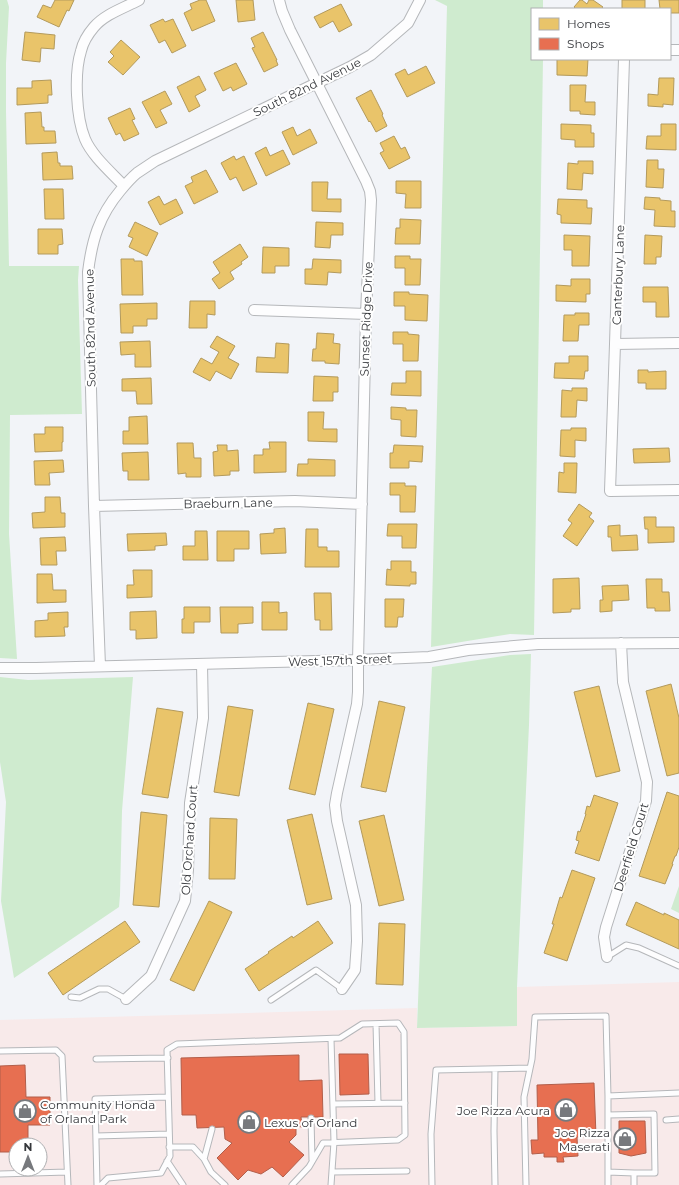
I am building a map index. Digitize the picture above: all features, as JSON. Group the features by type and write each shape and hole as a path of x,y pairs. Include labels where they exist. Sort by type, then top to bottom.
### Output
{"street":[{"path":"124,186 102,163 85,139 78,105 78,66 80,51 86,38 95,25 109,15 139,0"},
{"name":"Sunset Ridge Drive","path":"279,0 282,11 370,191 371,209 366,314 358,692 357,704 335,805 337,821 356,905 357,941 354,970 342,989"},
{"name":"South 82nd Avenue","path":"100,666 88,272 97,228 106,210 124,186 136,174 155,161 350,67 371,54 408,23 420,0"},
{"name":"Canterbury Lane","path":"624,60 616,344 610,491 679,490"},
{"path":"254,310 366,314"},
{"path":"616,344 679,343"},
{"name":"Braeburn Lane","path":"94,506 295,501 362,504"},
{"name":"West 157th Street","path":"0,668 358,660 429,657 468,650 538,644 679,642"},
{"name":"Deerfield Court","path":"607,957 604,937 606,927 646,801 647,782 623,682 621,643"},
{"name":"Old Orchard Court","path":"126,999 151,976 185,901 188,870 190,803 203,718 202,664"}],"lane":[{"path":"607,957 626,945 639,948 679,966"},
{"path":"271,1000 316,970 342,989"},
{"path":"71,997 80,998 98,989 108,989 126,999"},
{"path":"526,1185 524,1097 532,1059 535,1017 606,1016 608,1185"},
{"path":"101,1185 108,1178 161,1173 170,1156 167,1050 177,1044 331,1039 340,1038 362,1024 398,1023 404,1032 405,1136 398,1140 323,1143 309,1167 292,1185"},
{"path":"376,1024 378,1103"},
{"path":"331,1039 334,1142 331,1185"},
{"path":"0,1051 56,1050 62,1056 68,1185"},
{"path":"96,1059 168,1058"},
{"path":"432,1185 431,1134 436,1070 530,1068"},
{"path":"494,1185 495,1069"},
{"path":"608,1096 679,1093"},
{"path":"97,1185 95,1099 168,1097"},
{"path":"333,1104 405,1103"},
{"path":"608,1116 654,1114 655,1173 608,1172"},
{"path":"311,1118 312,1160"},
{"path":"666,1120 679,1119"},
{"path":"204,1159 212,1129"},
{"path":"96,1136 169,1134"},
{"path":"169,1147 193,1147 204,1159 211,1172 225,1185"},
{"path":"167,1161 183,1185"},
{"path":"332,1172 407,1171"},
{"path":"0,1174 67,1172"},
{"path":"634,1173 634,1185"}],"shaded area":[{"path":"679,982 679,1185 0,1185 0,1020 417,1008 417,1028 517,1026 517,987"}],"green space":[{"path":"0,0 7,0 9,7 6,63 6,111 9,266 79,266 78,280 82,414 10,415 9,534 17,659 0,658"},
{"path":"435,0 543,0 543,8 531,8 531,60 543,60 534,635 510,634 431,647 447,6"},
{"path":"531,654 517,987 517,1026 417,1028 432,667 510,655"},
{"path":"0,677 28,680 133,677 122,811 119,907 14,978 1,901 6,802 0,762"},
{"path":"679,886 679,913 671,909"}],"building: Homes":[{"path":"55,0 74,0 69,11 67,10 59,27 37,17 43,5 51,8"},
{"path":"200,0 206,0 215,21 192,31 184,13 192,9 190,4"},
{"path":"236,0 253,0 255,20 238,22"},
{"path":"580,0 587,4 589,0 593,0 603,7 575,8 574,7"},
{"path":"622,0 645,0 645,8 622,8"},
{"path":"659,0 679,0 679,13 671,13 671,8 660,8"},
{"path":"341,4 352,25 339,32 333,21 320,28 314,17"},
{"path":"163,19 165,22 173,19 186,46 172,53 165,40 159,43 150,25"},
{"path":"25,32 55,35 54,49 41,48 40,62 22,60"},
{"path":"263,32 278,65 264,72 252,48 255,47 251,38"},
{"path":"121,40 140,57 123,75 108,62 114,56 110,52"},
{"path":"557,60 588,60 587,76 557,75"},
{"path":"236,63 247,84 233,91 231,87 223,91 214,73"},
{"path":"426,66 435,83 407,97 395,74 405,69 408,75"},
{"path":"199,76 206,90 195,96 200,106 189,112 177,87"},
{"path":"659,78 674,78 673,105 663,104 663,107 648,106 648,94 658,95"},
{"path":"51,80 52,95 48,95 48,103 17,105 17,88 32,88 32,81"},
{"path":"570,85 586,85 585,102 595,102 595,115 580,114 580,111 570,111"},
{"path":"371,90 383,114 382,115 387,126 376,132 356,98"},
{"path":"165,91 172,104 160,110 167,123 156,128 142,102"},
{"path":"130,108 135,119 132,120 139,134 124,141 120,133 116,135 108,118"},
{"path":"41,112 42,127 44,127 44,131 55,131 56,143 26,144 25,113"},
{"path":"561,124 591,125 591,133 594,133 594,147 575,147 575,140 561,139"},
{"path":"661,124 676,124 676,150 646,149 647,136 661,136"},
{"path":"293,127 297,136 310,129 317,143 293,155 282,132"},
{"path":"394,136 401,149 405,147 410,158 389,169 380,153 384,151 380,143"},
{"path":"266,147 270,156 283,150 290,164 266,176 255,153"},
{"path":"57,152 58,163 60,163 60,166 72,166 73,179 43,180 42,153"},
{"path":"234,156 236,160 244,156 257,184 243,191 236,177 230,180 221,163"},
{"path":"647,160 658,160 658,169 664,169 663,188 646,187"},
{"path":"578,161 593,161 593,174 583,173 582,190 567,189 568,163 578,164"},
{"path":"206,170 218,192 194,204 185,186 193,182 191,177"},
{"path":"396,181 421,181 421,208 405,208 406,194 396,193"},
{"path":"312,182 328,182 327,199 341,199 341,212 312,211"},
{"path":"44,189 63,189 64,219 45,219"},
{"path":"159,196 164,205 176,199 183,213 160,225 148,202"},
{"path":"645,197 660,198 660,200 671,201 671,211 675,211 675,227 654,226 655,210 644,209"},
{"path":"558,199 587,200 587,208 592,208 591,224 561,223 561,215 557,214"},
{"path":"400,219 421,220 420,244 395,244 396,228 400,228"},
{"path":"135,222 158,233 147,256 129,247 133,238 128,236"},
{"path":"316,222 343,223 343,235 331,235 330,248 315,247"},
{"path":"38,229 62,229 63,244 58,245 58,254 38,254"},
{"path":"564,235 590,236 589,266 572,266 572,250 564,250"},
{"path":"645,235 662,236 661,257 656,257 656,264 644,264"},
{"path":"240,244 248,257 241,262 242,264 230,272 234,279 219,289 212,279 220,273 213,262"},
{"path":"263,247 289,248 289,266 275,266 275,273 262,273"},
{"path":"395,256 410,256 410,259 421,259 420,285 405,285 405,268 395,268"},
{"path":"121,259 134,259 134,261 142,261 143,295 122,295"},
{"path":"313,259 341,260 341,273 328,272 327,285 305,284 305,269 312,269"},
{"path":"571,279 590,279 590,294 586,294 586,302 556,301 556,285 571,286"},
{"path":"643,287 668,287 669,317 656,317 656,302 643,302"},
{"path":"394,292 409,292 409,294 428,295 427,321 405,320 405,306 394,306"},
{"path":"190,301 215,301 215,315 207,314 207,328 189,328"},
{"path":"157,303 157,319 147,319 147,326 133,326 133,333 121,333 120,304"},
{"path":"575,313 589,313 589,325 579,325 578,341 563,341 564,315 575,315"},
{"path":"393,332 408,332 408,334 419,335 418,361 403,361 403,344 393,344"},
{"path":"317,333 334,334 333,343 340,344 339,364 325,363 325,361 312,361 313,349 316,349"},
{"path":"217,336 235,346 228,358 239,364 231,379 216,371 210,381 193,372 201,358 212,364 219,352 210,347"},
{"path":"150,341 151,367 135,367 135,354 121,355 120,342"},
{"path":"276,343 289,344 288,373 256,372 257,357 275,358"},
{"path":"569,356 588,356 588,371 585,371 584,379 554,378 555,363 569,363"},
{"path":"638,370 648,370 648,372 666,371 666,389 646,389 646,383 638,383"},
{"path":"406,371 421,371 421,396 391,395 392,383 406,383"},
{"path":"314,376 338,377 338,392 333,392 333,401 313,401"},
{"path":"151,378 152,404 137,404 136,391 122,391 122,379"},
{"path":"572,388 587,388 587,401 577,400 576,417 561,417 562,390 572,391"},
{"path":"391,407 406,408 406,410 417,410 416,437 401,436 401,420 391,419"},
{"path":"308,412 324,412 323,429 337,429 337,442 308,441"},
{"path":"147,416 148,444 123,444 123,431 129,431 129,417"},
{"path":"45,427 63,427 62,451 35,452 34,434 45,434"},
{"path":"571,428 586,428 586,441 575,440 575,457 560,456 561,430 571,430"},
{"path":"269,442 286,442 286,472 254,473 254,455 263,455 263,449 270,449"},
{"path":"177,443 193,443 194,458 201,458 201,477 186,477 186,473 178,474"},
{"path":"217,445 227,445 227,451 238,450 239,471 230,471 230,475 214,476 213,452 218,451"},
{"path":"394,445 423,446 422,462 409,461 409,468 390,468 390,453 393,453"},
{"path":"669,448 670,462 634,463 633,449"},
{"path":"148,452 149,480 128,480 128,471 123,471 122,453"},
{"path":"308,459 335,460 335,476 297,476 298,464 308,464"},
{"path":"63,460 64,472 49,473 50,485 35,485 34,461"},
{"path":"564,463 577,463 576,493 558,492 559,472 564,473"},
{"path":"390,483 405,483 405,486 416,486 415,512 400,512 400,495 390,495"},
{"path":"45,497 60,497 61,513 65,513 65,527 33,528 32,513 45,512"},
{"path":"579,504 592,513 589,517 594,521 577,546 563,536 572,523 568,520"},
{"path":"644,517 656,517 656,527 674,527 674,542 648,543 648,529 645,529"},
{"path":"388,524 417,524 416,548 402,548 402,536 387,536"},
{"path":"620,525 620,536 637,535 638,550 612,551 611,537 608,537 608,526"},
{"path":"285,528 286,553 261,554 260,534 274,533 274,529"},
{"path":"306,529 318,529 318,547 327,547 327,551 339,551 339,567 305,567"},
{"path":"195,531 207,531 208,560 183,560 183,546 195,546"},
{"path":"217,531 249,531 249,549 234,549 234,561 217,561"},
{"path":"166,533 167,545 155,546 155,550 128,551 127,534"},
{"path":"65,537 66,551 56,551 57,565 41,565 40,538"},
{"path":"391,561 411,561 411,572 416,572 416,584 410,584 410,586 386,585 387,569 391,570"},
{"path":"133,570 152,570 152,597 127,598 127,585 134,585"},
{"path":"37,574 52,574 53,590 66,590 66,602 37,603"},
{"path":"579,578 580,609 571,609 571,612 553,613 553,579"},
{"path":"646,579 662,579 662,592 669,592 670,611 655,611 655,608 647,608"},
{"path":"628,585 629,600 612,601 612,611 600,612 600,600 603,600 602,586"},
{"path":"314,593 331,593 332,630 320,630 320,620 315,620"},
{"path":"385,599 404,599 403,617 398,617 397,627 385,627"},
{"path":"262,602 279,602 279,613 287,612 287,630 262,630"},
{"path":"184,607 210,607 210,622 194,622 194,633 182,633"},
{"path":"220,607 253,607 253,623 238,624 238,633 221,633"},
{"path":"156,611 157,638 136,639 136,630 130,630 130,612"},
{"path":"68,612 68,627 64,627 65,636 35,637 35,621 48,620 48,613"},
{"path":"671,684 679,718 679,773 667,776 646,691"},
{"path":"599,686 620,771 596,777 574,692"},
{"path":"379,701 405,707 386,792 361,787"},
{"path":"308,703 334,709 315,795 289,789"},
{"path":"228,706 253,710 239,796 214,792"},
{"path":"157,708 183,712 168,798 142,794"},
{"path":"667,792 679,796 679,847 665,884 639,876"},
{"path":"594,795 618,803 599,861 575,853 579,841 576,840 578,831 580,832 587,806 590,807"},
{"path":"141,812 167,815 159,907 133,905"},
{"path":"312,814 332,899 307,905 287,820"},
{"path":"384,815 404,900 379,906 359,821"},
{"path":"210,818 237,819 235,879 209,879"},
{"path":"572,870 595,878 567,961 544,953 554,924 552,924 560,897 562,898"},
{"path":"209,901 232,912 194,991 170,980"},
{"path":"636,902 679,920 679,949 626,925"},
{"path":"125,921 140,942 63,995 48,973"},
{"path":"318,921 333,943 259,991 245,969 292,936 293,938"},
{"path":"379,923 405,924 403,985 376,984"}],"building: Shops":[{"path":"339,1054 368,1054 369,1094 340,1095"},
{"name":"Lexus of Orland","path":"299,1055 299,1081 322,1080 323,1117 301,1117 302,1127 296,1126 296,1135 289,1142 304,1155 283,1177 272,1167 261,1174 248,1170 238,1180 217,1158 232,1143 225,1139 224,1127 197,1128 196,1115 182,1115 181,1058"},
{"name":"Community Honda of Orland Park","path":"25,1065 26,1097 50,1097 50,1125 28,1125 28,1137 8,1137 8,1152 0,1152 0,1066"},
{"name":"Joe Rizza Acura","path":"594,1083 596,1136 577,1137 578,1156 563,1157 564,1162 557,1162 557,1157 544,1157 544,1153 532,1154 531,1140 538,1140 537,1085"},
{"path":"619,1121 645,1121 646,1153 631,1156 619,1153"}],"place":[{"name":"Joe Rizza Acura","path":"566,1110"},
{"name":"Community Honda of Orland Park","path":"25,1111"},
{"name":"Lexus of Orland","path":"249,1122"},
{"name":"Joe Rizza Maserati","path":"625,1139"}]}
